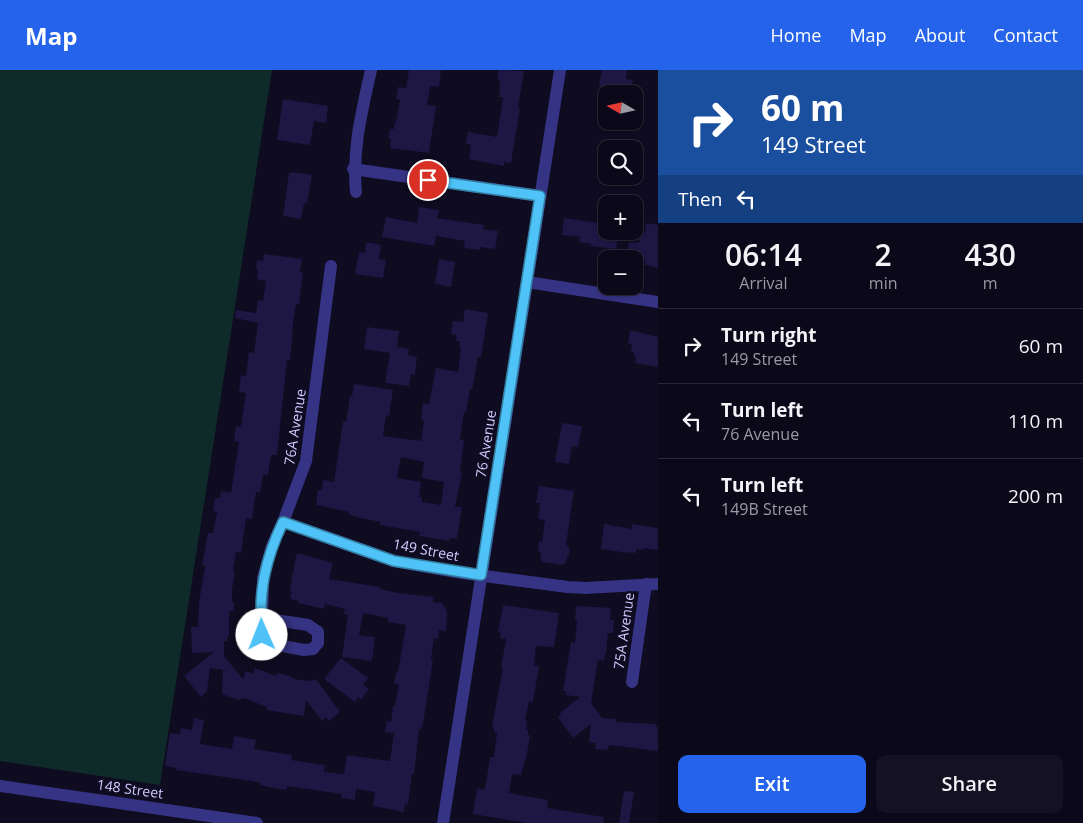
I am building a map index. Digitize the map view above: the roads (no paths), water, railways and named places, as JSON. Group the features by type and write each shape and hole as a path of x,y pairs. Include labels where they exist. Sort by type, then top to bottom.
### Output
{"street":[{"path":"356,192 353,169 371,70"},
{"name":"76 Avenue","path":"443,823 560,70"},
{"path":"353,169 540,196"},
{"name":"76A Avenue","path":"262,618 262,585 272,546 306,461 332,266"},
{"path":"527,282 658,302"},
{"name":"149 Street","path":"283,522 394,561 481,575 585,588 652,584"},
{"name":"75A Avenue","path":"632,682 652,584"},
{"name":"148 Street","path":"0,786 257,823"}]}
